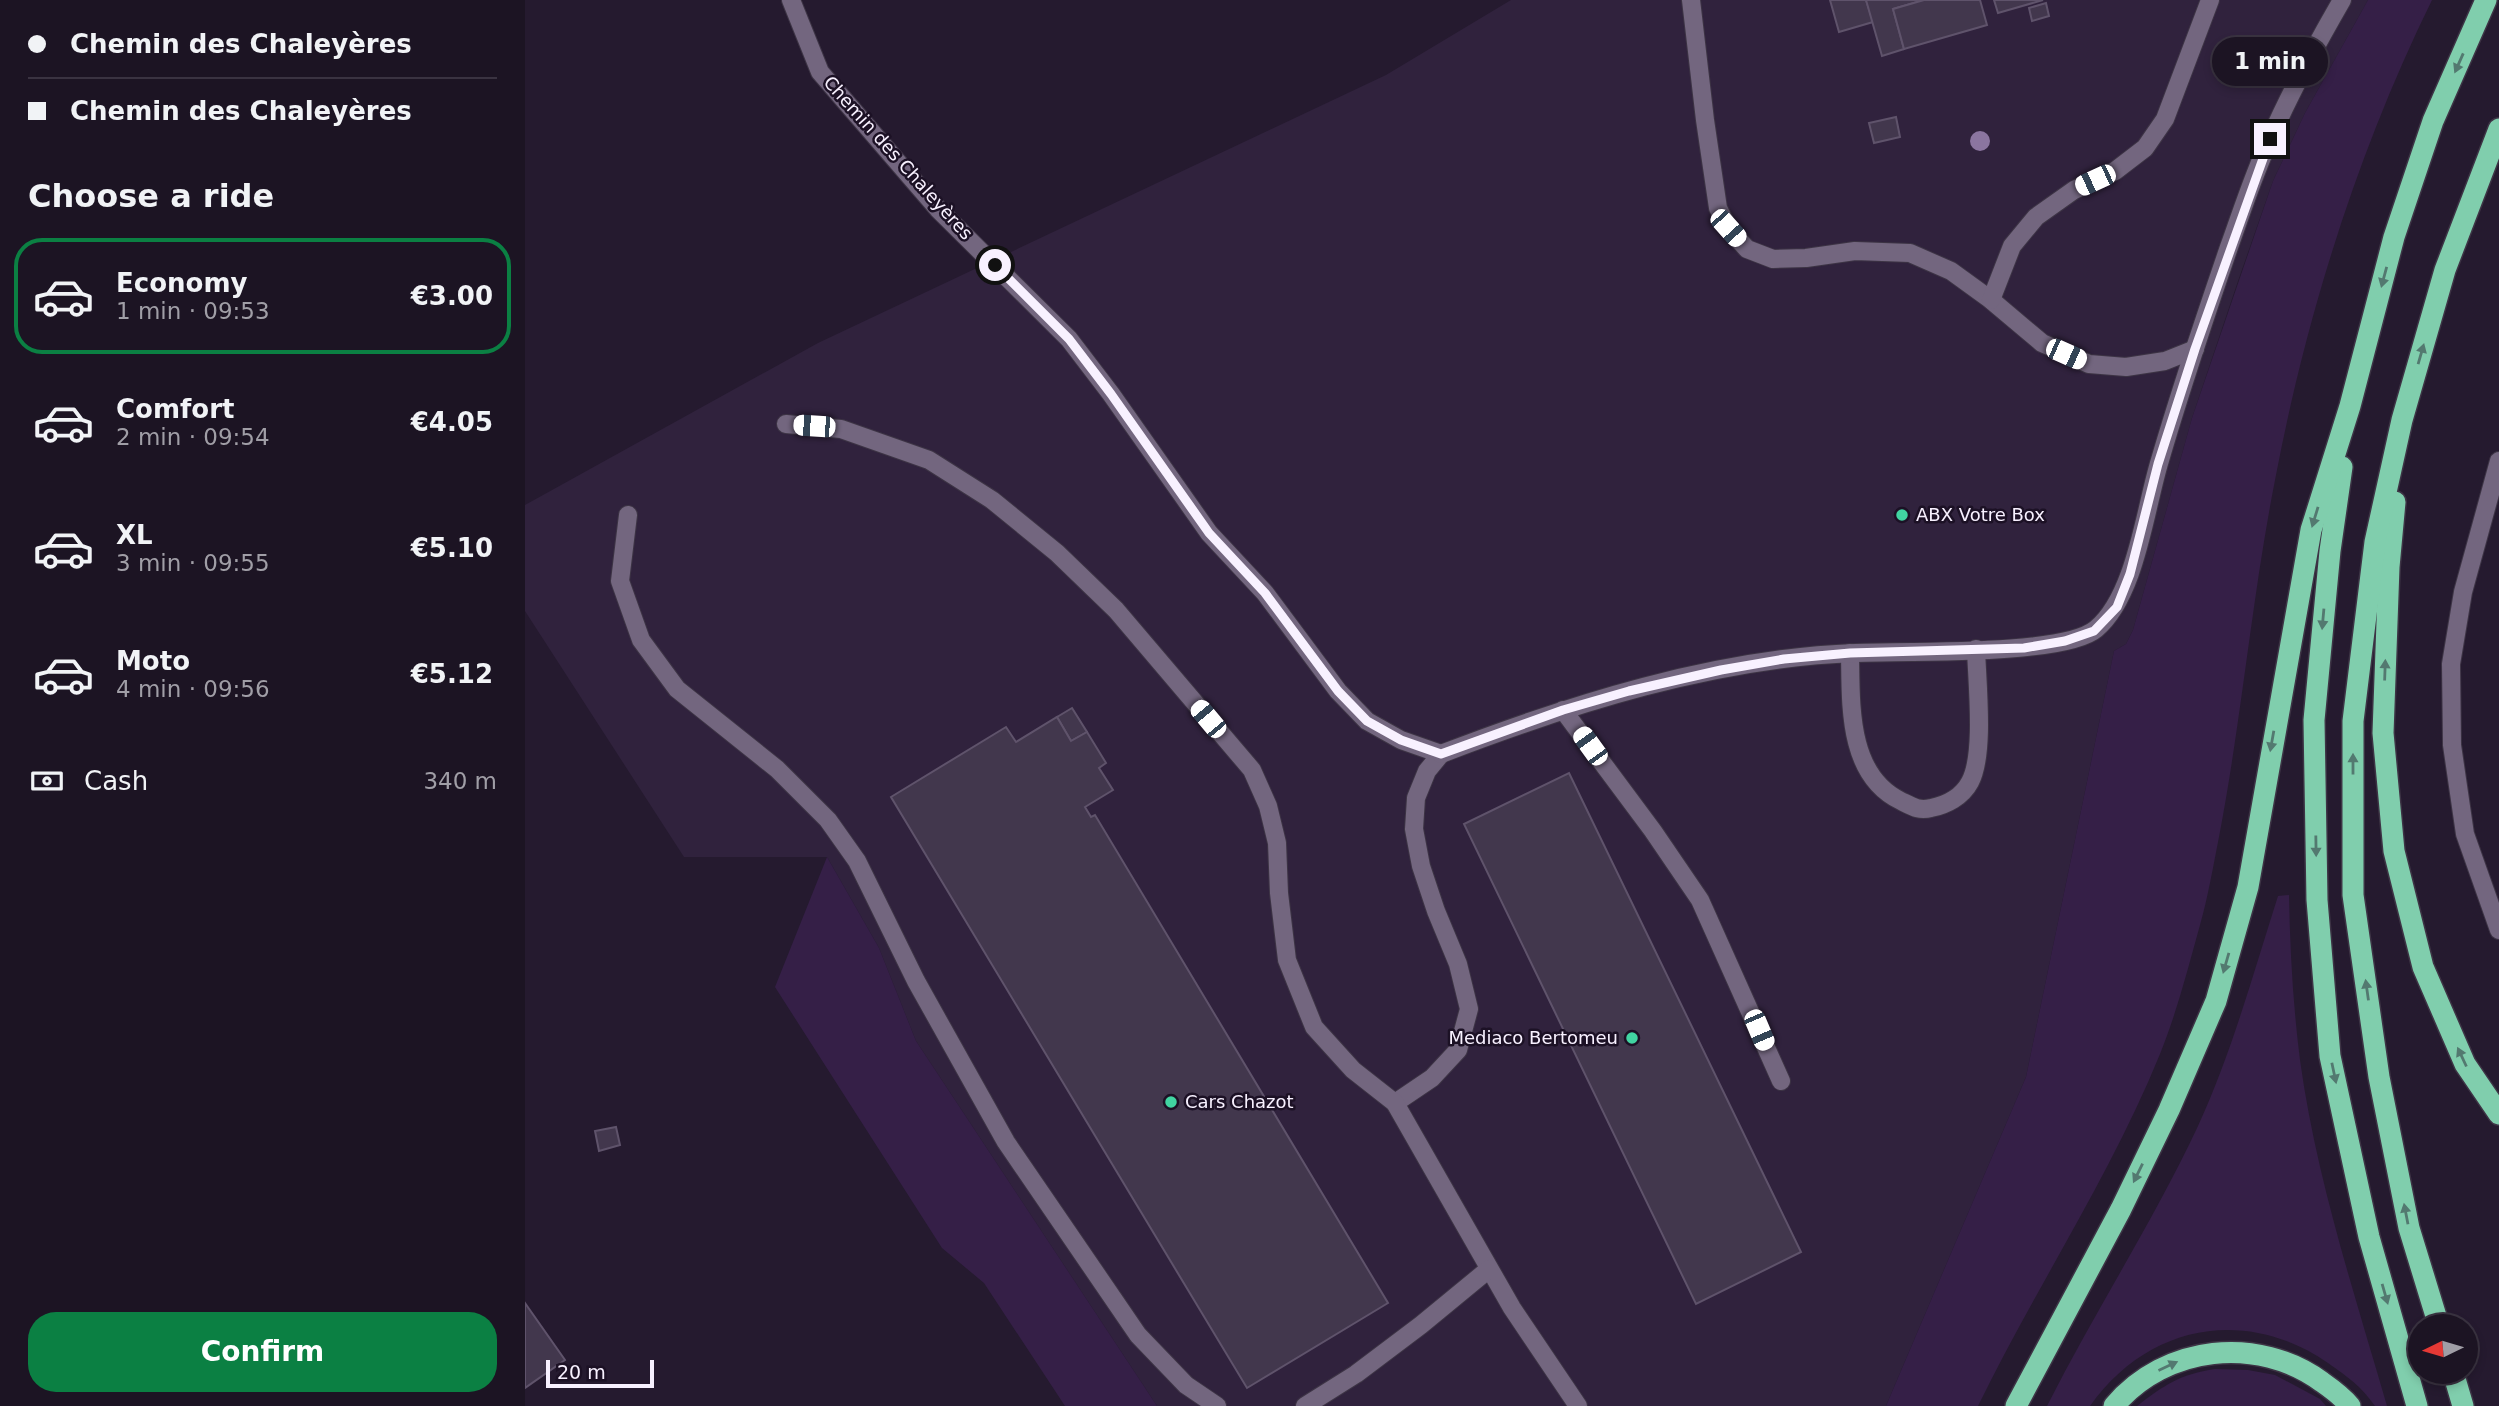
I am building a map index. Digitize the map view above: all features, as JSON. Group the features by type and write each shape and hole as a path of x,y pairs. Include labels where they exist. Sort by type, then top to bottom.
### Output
{"highway":[{"path":"2016,1406 2139,1172 2216,1001 2248,887 2311,530 2350,406 2398,224 2433,121 2486,0"},
{"path":"2435,1314 2409,1228 2379,1077 2353,895 2353,721 2375,542 2402,419 2445,270 2499,128"},
{"path":"2350,406 2330,551 2314,720 2317,900 2330,1056 2369,1237 2417,1406"},
{"path":"2402,419 2389,568 2383,733 2394,851 2423,967 2465,1064 2499,1114"},
{"path":"2115,1406 2125,1393 2149,1374 2180,1360 2215,1352 2247,1352 2284,1360 2312,1374 2343,1397 2350,1406"},
{"path":"2457,1384 2463,1406"}],"street":[{"name":"Chemin des Chaleyères","path":"791,0 820,72 939,209 1069,339 1209,533 1265,593 1338,691 1367,721 1401,740 1441,754"},
{"path":"1691,0 1718,208 1728,228 1747,249 1773,259 1806,258 1855,251 1910,253 1951,271 2042,343 2089,364 2126,367 2165,361 2195,349"},
{"path":"1991,300 2012,246 2036,217 2074,190 2115,171 2145,148 2165,119 2210,0"},
{"path":"1395,1103 1431,1077 1458,1050 1469,1009 1458,964 1421,866 1414,829 1416,798 1427,771 1441,754 1563,710 1629,691 1721,670 1784,659 1850,653 2024,648 2065,641 2094,631 2117,607 2130,574 2158,464 2195,349 2270,139 2342,0"},
{"path":"786,424 841,429 929,460 992,500 1057,553 1116,610 1252,770 1268,806 1277,843 1287,960 1314,1027 1353,1070 1395,1103 1489,1269 1577,1406"},
{"path":"2499,461 2463,592 2451,664 2452,745 2465,834 2499,930"},
{"path":"628,515 620,581 641,640 677,689 777,769 828,820 856,861 916,981 1006,1142 1138,1335 1186,1385 1217,1406"},
{"path":"1850,653 1856,742 1870,775 1893,797 1921,811 1948,804 1970,783 1979,744 1976,649"},
{"path":"1563,710 1653,831 1699,900 1781,1081"},
{"path":"1304,1406 1356,1374 1489,1269"}],"shaded area":[{"path":"1511,0 2368,0 2305,113 2273,181 2238,281 2192,418 2133,630 2126,644 2114,651 2026,1077 1886,1406 1157,1406 916,1041 879,948 827,857 684,857 525,611 525,505 818,343 1386,75"},
{"path":"2368,0 2432,0 2381,114 2359,173 2338,232 2303,353 2268,520 2227,792 2212,871 2203,914 2172,1022 2119,1144 1978,1406 1886,1406 2026,1077 2114,651 2126,644 2133,630 2192,418 2273,181 2305,113"},
{"path":"827,857 879,948 916,1041 1157,1406 1065,1406 984,1283 942,1248 775,987"},
{"path":"2289,895 2295,1019 2307,1104 2337,1234 2387,1406 2375,1406 2348,1378 2297,1345 2264,1334 2232,1330 2200,1332 2169,1341 2140,1357 2114,1378 2090,1406 2047,1406 2181,1162 2232,1041 2278,896"},
{"path":"2215,1369 2248,1370 2275,1375 2320,1399 2326,1406 2137,1406 2173,1382"}],"building":[{"path":"1830,0 1866,0 1873,22 1839,32"},
{"path":"1866,0 1924,0 1893,9 1904,49 1882,56"},
{"path":"1924,0 1980,0 1987,25 1904,49 1893,9"},
{"path":"1994,0 2043,0 1998,13"},
{"path":"2046,3 2049,16 2032,21 2029,8"},
{"path":"1896,117 1900,137 1874,143 1869,123"},
{"path":"1072,708 1087,732 1071,741 1057,717"},
{"name":"Cars Chazot","path":"1057,717 1071,741 1087,732 1106,763 1099,768 1113,790 1085,807 1091,817 1095,815 1388,1303 1247,1388 891,797 1006,727 1016,742"},
{"name":"Mediaco Bertomeu","path":"1569,773 1801,1252 1696,1304 1464,824"},
{"path":"616,1127 620,1145 599,1151 595,1131"},
{"path":"525,1303 565,1360 525,1388"}],"place":[{"name":"ABX Votre Box","path":"1902,515"},
{"name":"Mediaco Bertomeu","path":"1632,1038"},
{"name":"Cars Chazot","path":"1171,1102"}],"route":[{"path":"995,265 1069,339 1209,533 1265,593 1338,691 1367,721 1401,740 1441,754 1563,710 1629,691 1721,670 1784,659 1850,653 2024,648 2065,641 2094,631 2117,607 2130,574 2158,464 2195,349 2270,139"}]}
